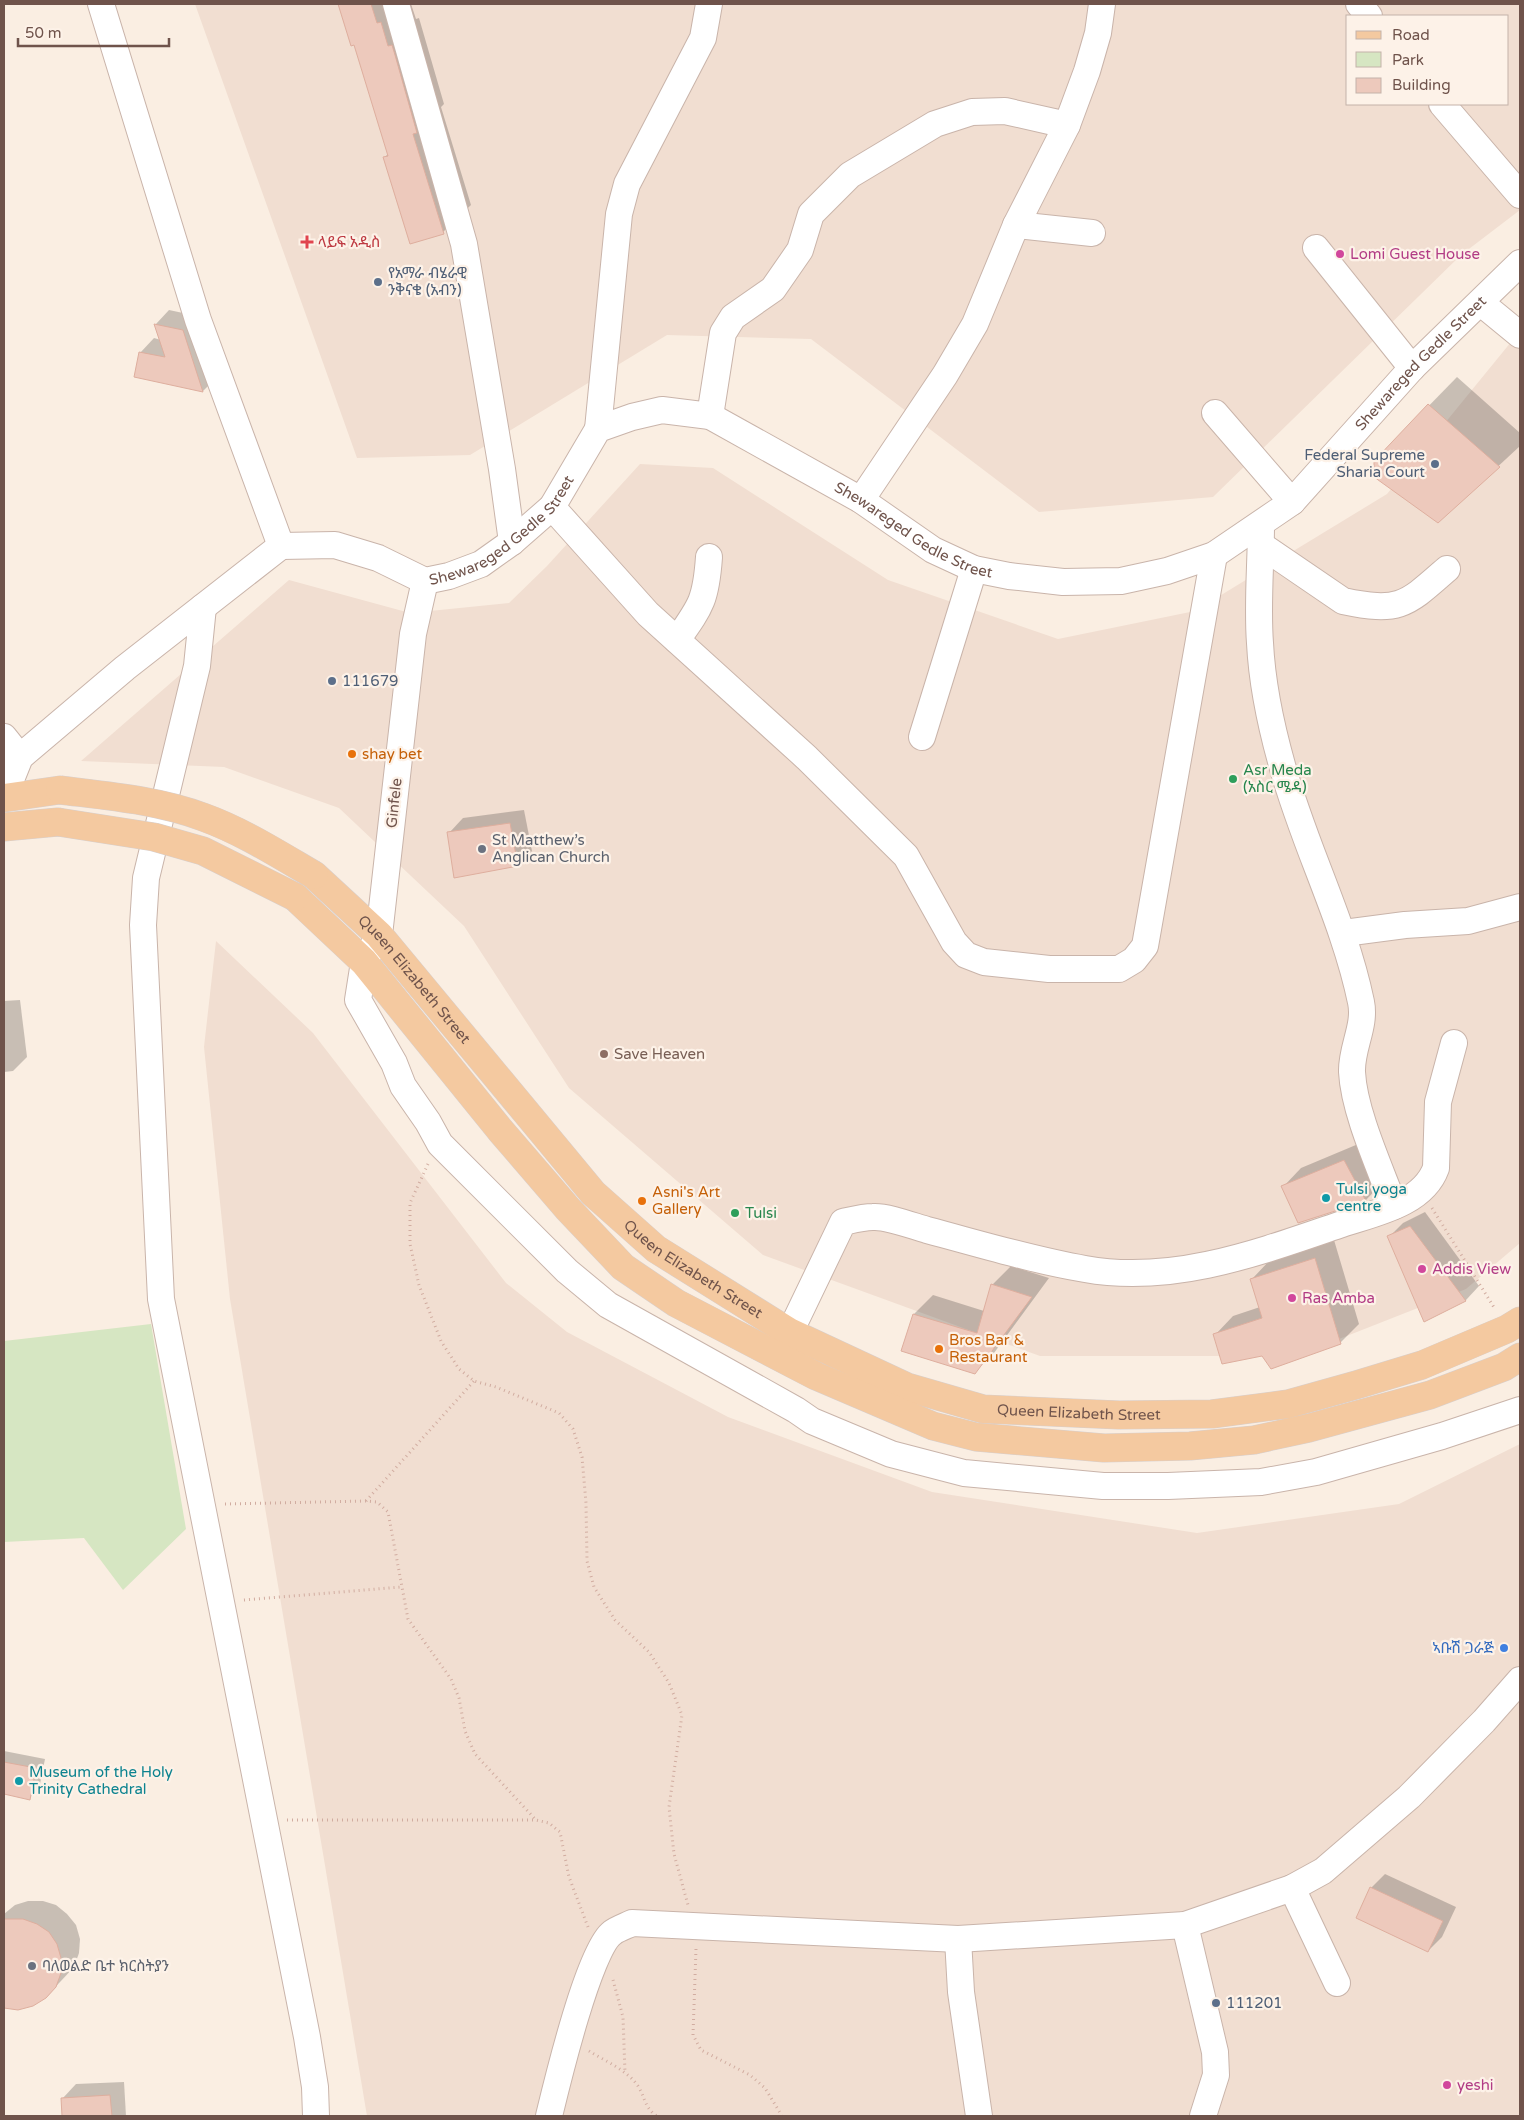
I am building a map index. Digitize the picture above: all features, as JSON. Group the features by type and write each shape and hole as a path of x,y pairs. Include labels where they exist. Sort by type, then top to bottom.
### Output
{"main road":[{"name":"Queen Elizabeth Street","path":"4,798 60,790 140,799 202,816 252,838 314,875 379,935 593,1193 656,1249 784,1344 816,1376 933,1426 976,1437 1104,1448 1254,1440 1309,1428 1430,1395 1504,1367 1520,1356"},
{"name":"Queen Elizabeth Street","path":"4,827 58,822 154,837 203,851 295,897 364,962 500,1130 568,1209 623,1267 676,1303 784,1344 907,1387 983,1409 1119,1415 1212,1414 1288,1404 1422,1365 1513,1325"}],"street":[{"path":"4,798 12,747 203,607 281,546 198,320 101,4"},
{"path":"396,4 464,244 502,469 512,542"},
{"path":"598,429 619,214 625,191 703,38 709,4"},
{"path":"861,500 945,375 975,324 1016,225 1067,125 1087,71 1098,33 1102,4"},
{"path":"1359,4 1368,15"},
{"path":"1443,105 1520,195"},
{"path":"710,416 723,333 733,317 773,289 800,250 811,214 850,175 935,124 972,112 1005,111 1067,125"},
{"path":"1016,225 1092,233"},
{"path":"1316,248 1412,368"},
{"name":"Shewareged Gedle Street","path":"281,546 335,544 378,558 425,582 449,576 481,564 512,542 552,507 598,429 632,416 662,410 710,416 861,500 933,550 974,569 1009,576 1064,582 1121,581 1167,571 1214,555 1260,535 1412,368 1520,263"},
{"path":"1481,303 1520,335"},
{"path":"1215,413 1292,502"},
{"path":"552,507 648,614 807,758 906,856 954,942 966,955 984,962 1049,969 1119,969 1134,960 1145,946 1214,555"},
{"path":"1260,535 1343,602 1380,607 1400,605 1414,598 1447,569"},
{"path":"1260,535 1260,643 1270,713 1282,766 1344,933 1362,1004 1362,1020 1354,1049 1352,1073 1359,1107 1394,1206"},
{"path":"677,640 702,604 707,588 709,558"},
{"path":"922,738 974,569"},
{"name":"Ginfele","path":"379,935 413,634 425,582"},
{"path":"203,607 196,666 146,878 143,925 161,1299 307,2037 316,2087 316,2116"},
{"path":"1344,933 1405,925 1468,921 1520,907"},
{"path":"379,935 364,962 358,1000 394,1063 403,1086 428,1122 440,1144 566,1271 608,1305 796,1410 812,1421 890,1454 964,1473 1103,1486 1261,1482 1346,1464 1520,1410"},
{"path":"784,1344 843,1222 874,1216 1038,1259 1086,1270 1122,1273 1169,1271 1238,1259 1394,1206 1420,1191 1433,1178 1436,1168 1438,1102 1454,1043"},
{"path":"549,2116 569,2039 598,1952 611,1933 632,1923 958,1939 1185,1925 1292,1888 1323,1871 1409,1798 1484,1722 1520,1680"},
{"path":"1292,1888 1337,1983"},
{"path":"1185,1925 1216,2052 1216,2075 1204,2116"},
{"path":"958,1939 961,1992 979,2116"}],"path":[{"path":"440,1144 426,1168 410,1203 410,1244 419,1285 441,1341 459,1369 474,1381 496,1387 559,1413 572,1429 582,1457 587,1561 594,1587 615,1620 649,1652 669,1682 682,1715 669,1807 674,1854 697,1927 693,2035 701,2050 750,2075 765,2088 782,2116"},
{"path":"1420,1191 1513,1325"},
{"path":"366,1501 474,1381"},
{"path":"202,1505 366,1501 377,1502 388,1512 408,1619 451,1679 459,1698 465,1732 476,1754 536,1820"},
{"path":"220,1602 401,1587"},
{"path":"263,1820 536,1820 549,1823 560,1832 569,1878 598,1952 615,1983 623,2017 624,2073"},
{"path":"569,2039 624,2073 638,2087 651,2112 657,2116"}],"shaded area":[{"path":"195,4 1520,4 1520,210 1461,255 1213,497 1039,512 811,339 667,335 470,455 357,458"},
{"path":"1520,331 1520,1243 1466,1289 1296,1356 1040,1356 763,1255 569,1088 464,926 339,808 224,767 81,761 289,580 410,613 509,603 547,566 640,464 713,468 888,580 1058,639 1195,611 1387,494"},
{"path":"216,941 313,1033 506,1283 567,1332 728,1417 932,1492 1197,1533 1399,1504 1520,1444 1520,2116 367,2116 230,1299 204,1047"}],"green space":[{"path":"151,1324 186,1529 123,1590 84,1538 4,1542 4,1341"}],"building":[{"path":"338,4 371,4 377,23 381,22 388,46 392,45 417,133 413,134 444,234 410,244 383,157 388,156 354,45 351,46"},
{"path":"154,324 183,330 203,392 134,377 139,352 165,357"},
{"name":"Federal Supreme Sharia Court","path":"1428,404 1500,467 1438,523 1374,477 1374,461"},
{"name":"St Matthew’s Anglican Church","path":"510,823 518,866 454,878 447,832"},
{"name":"Tulsi yoga centre","path":"1344,1160 1366,1201 1298,1223 1281,1186"},
{"name":"Addis View","path":"1410,1226 1466,1301 1424,1322 1387,1236"},
{"name":"Ras Amba","path":"1315,1258 1341,1344 1271,1369 1262,1356 1222,1364 1213,1334 1262,1318 1250,1279"},
{"path":"991,1284 1032,1297 975,1374 901,1351 913,1314 977,1333"},
{"name":"Museum of the Holy Trinity Cathedral","path":"4,1762 36,1768 30,1800 4,1794"},
{"path":"1370,1887 1443,1921 1428,1952 1356,1918"},
{"name":"ባለወልድ ቤተ ክርስትያን","path":"4,1919 23,1919 37,1924 49,1932 57,1944 61,1958 61,1973 56,1987 46,1998 33,2006 18,2010 4,2008"},
{"path":"110,2095 112,2116 62,2116 61,2098"}],"place":[{"name":"ላይፍ አዲስ","path":"307,242"},
{"name":"Lomi Guest House","path":"1340,254"},
{"name":"የአማራ ብሄራዊ ንቅናቄ (አብን)","path":"378,282"},
{"name":"Federal Supreme Sharia Court","path":"1435,464"},
{"name":"111679","path":"332,681"},
{"name":"shay bet","path":"352,754"},
{"name":"Asr Meda (አስር ሜዳ)","path":"1233,779"},
{"name":"St Matthew’s Anglican Church","path":"482,849"},
{"name":"Save Heaven","path":"604,1054"},
{"name":"Tulsi yoga centre","path":"1326,1198"},
{"name":"Asni's Art Gallery","path":"642,1201"},
{"name":"Tulsi","path":"735,1213"},
{"name":"Addis View","path":"1422,1269"},
{"name":"Ras Amba","path":"1292,1298"},
{"name":"Bros Bar & Restaurant","path":"939,1349"},
{"name":"ኣቡሽ ጋራጅ","path":"1504,1648"},
{"name":"Museum of the Holy Trinity Cathedral","path":"19,1781"},
{"name":"ባለወልድ ቤተ ክርስትያን","path":"32,1966"},
{"name":"111201","path":"1216,2003"},
{"name":"yeshi","path":"1447,2085"}]}
